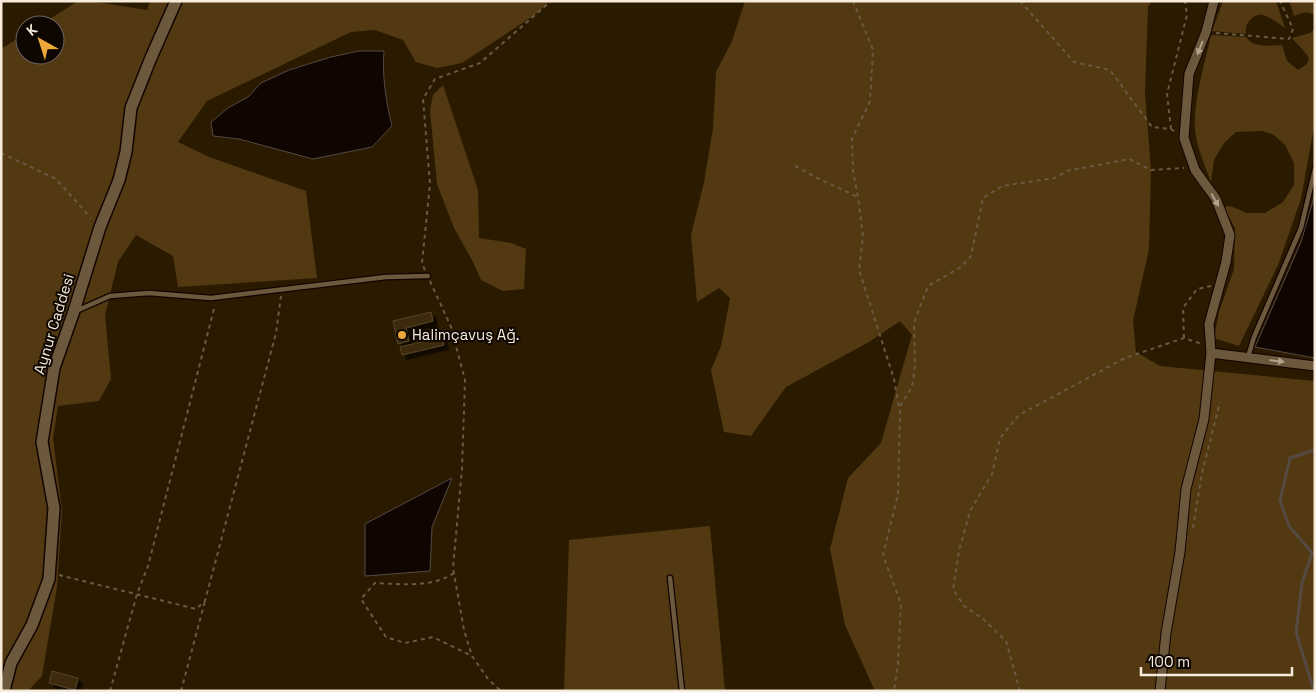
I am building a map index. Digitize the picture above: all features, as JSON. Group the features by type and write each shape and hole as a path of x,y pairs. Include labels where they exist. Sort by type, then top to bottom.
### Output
{"street":[{"name":"Aynur Caddesi","path":"4,691 11,663 32,625 49,578 54,508 42,442 54,368 100,227 119,180 126,152 131,108 176,1"},
{"path":"1160,691 1166,634 1180,552 1186,489 1204,419 1211,350 1209,324 1226,262 1230,235 1216,199 1194,167 1184,138 1189,74 1206,32 1214,1"},
{"path":"1211,350 1315,366"}],"lane":[{"path":"1248,357 1254,337 1301,228 1315,169"},
{"path":"74,311 110,296 149,293 216,297 386,277 428,276"},
{"path":"670,578 682,691"}],"path":[{"path":"501,691 488,679 472,656 464,630 454,572 462,469 465,380 451,327 422,264 430,184 423,99 435,79 480,63 551,1"},
{"path":"852,1 873,50 870,101 852,139 852,171 858,197 863,236 859,270 894,379 899,408 898,494 883,555 901,604 898,663 894,691"},
{"path":"1020,1 1074,62 1110,70 1152,127 1170,129 1184,138"},
{"path":"1170,129 1167,94 1187,15 1185,1"},
{"path":"1206,32 1289,39 1293,29 1280,1"},
{"path":"1,153 56,179 100,227"},
{"path":"899,408 912,387 915,366 914,323 928,286 961,267 970,256 983,198 1002,186 1055,178 1067,171 1129,159 1152,170 1194,167"},
{"path":"795,166 858,197"},
{"path":"1184,338 1183,308 1197,289 1220,284"},
{"path":"181,691 276,333 282,289"},
{"path":"110,691 137,594 148,566 216,297"},
{"path":"1020,691 1006,641 982,618 964,606 954,589 959,551 970,511 992,474 1000,438 1019,415 1125,358 1184,338 1211,350"},
{"path":"49,572 196,609 205,601"},
{"path":"454,572 445,579 426,582 407,584 375,583 361,599 386,637 405,643 433,637 472,656"},
{"path":"495,691 498,688"}],"shaded area":[{"path":"78,1 90,1 147,10 150,1 550,1 536,14 462,63 437,68 416,62 403,40 375,30 351,32 207,101 178,142 209,157 306,191 317,278 178,287 173,256 136,235 118,262 105,315 111,379 99,401 58,406 53,438 62,511 57,587 42,676 28,691 1,691 1,49 15,40 15,65 65,65 65,15 56,15"},
{"path":"745,1 1152,1 1148,7 1145,93 1151,170 1149,249 1133,321 1136,352 1160,366 1315,381 1315,691 875,691 845,625 830,549 848,478 881,443 912,335 900,321 869,342 786,387 751,436 724,432 711,370 721,346 730,298 719,288 697,302 691,235 704,182 713,128 716,72 732,41"},
{"path":"1223,1 1276,1 1285,28 1269,17 1259,15 1250,20 1246,27 1246,34 1212,31"},
{"path":"1289,1 1315,1 1315,16 1302,13 1294,16"},
{"path":"1315,29 1315,121 1301,199 1278,265 1239,346 1214,338 1219,312 1234,269 1235,228 1223,207 1230,206 1247,213 1265,213 1283,202 1294,185 1294,163 1285,145 1274,135 1262,131 1236,132 1224,143 1214,160 1211,182 1198,144 1195,119 1200,82 1211,35 1246,37 1250,41 1262,46 1282,45 1287,61 1298,70 1307,64 1309,58 1292,38 1310,33"},
{"path":"359,51 384,51 385,89 392,126 372,147 313,159 239,139 213,136 211,122 228,108 248,97 261,83 289,70 331,57"},
{"path":"443,85 478,190 479,238 511,243 526,249 524,289 503,291 481,280 454,228 437,184 430,110 433,95"},
{"path":"1315,194 1315,358 1255,347 1301,242"},
{"path":"452,478 432,527 430,571 365,576 365,524"},
{"path":"710,526 725,691 564,691 569,540"}],"building":[{"name":"Halimçavuş Ağ.","path":"431,312 433,321 406,328 409,341 398,344 393,321"},
{"path":"442,337 444,345 402,355 400,347"},
{"path":"52,671 78,678 75,690 49,683"}],"waterway":[{"path":"1314,691 1296,632 1302,583 1312,553 1289,526 1280,500 1290,458 1315,450"}],"place":[{"name":"Halimçavuş Ağ.","path":"402,335"}]}
